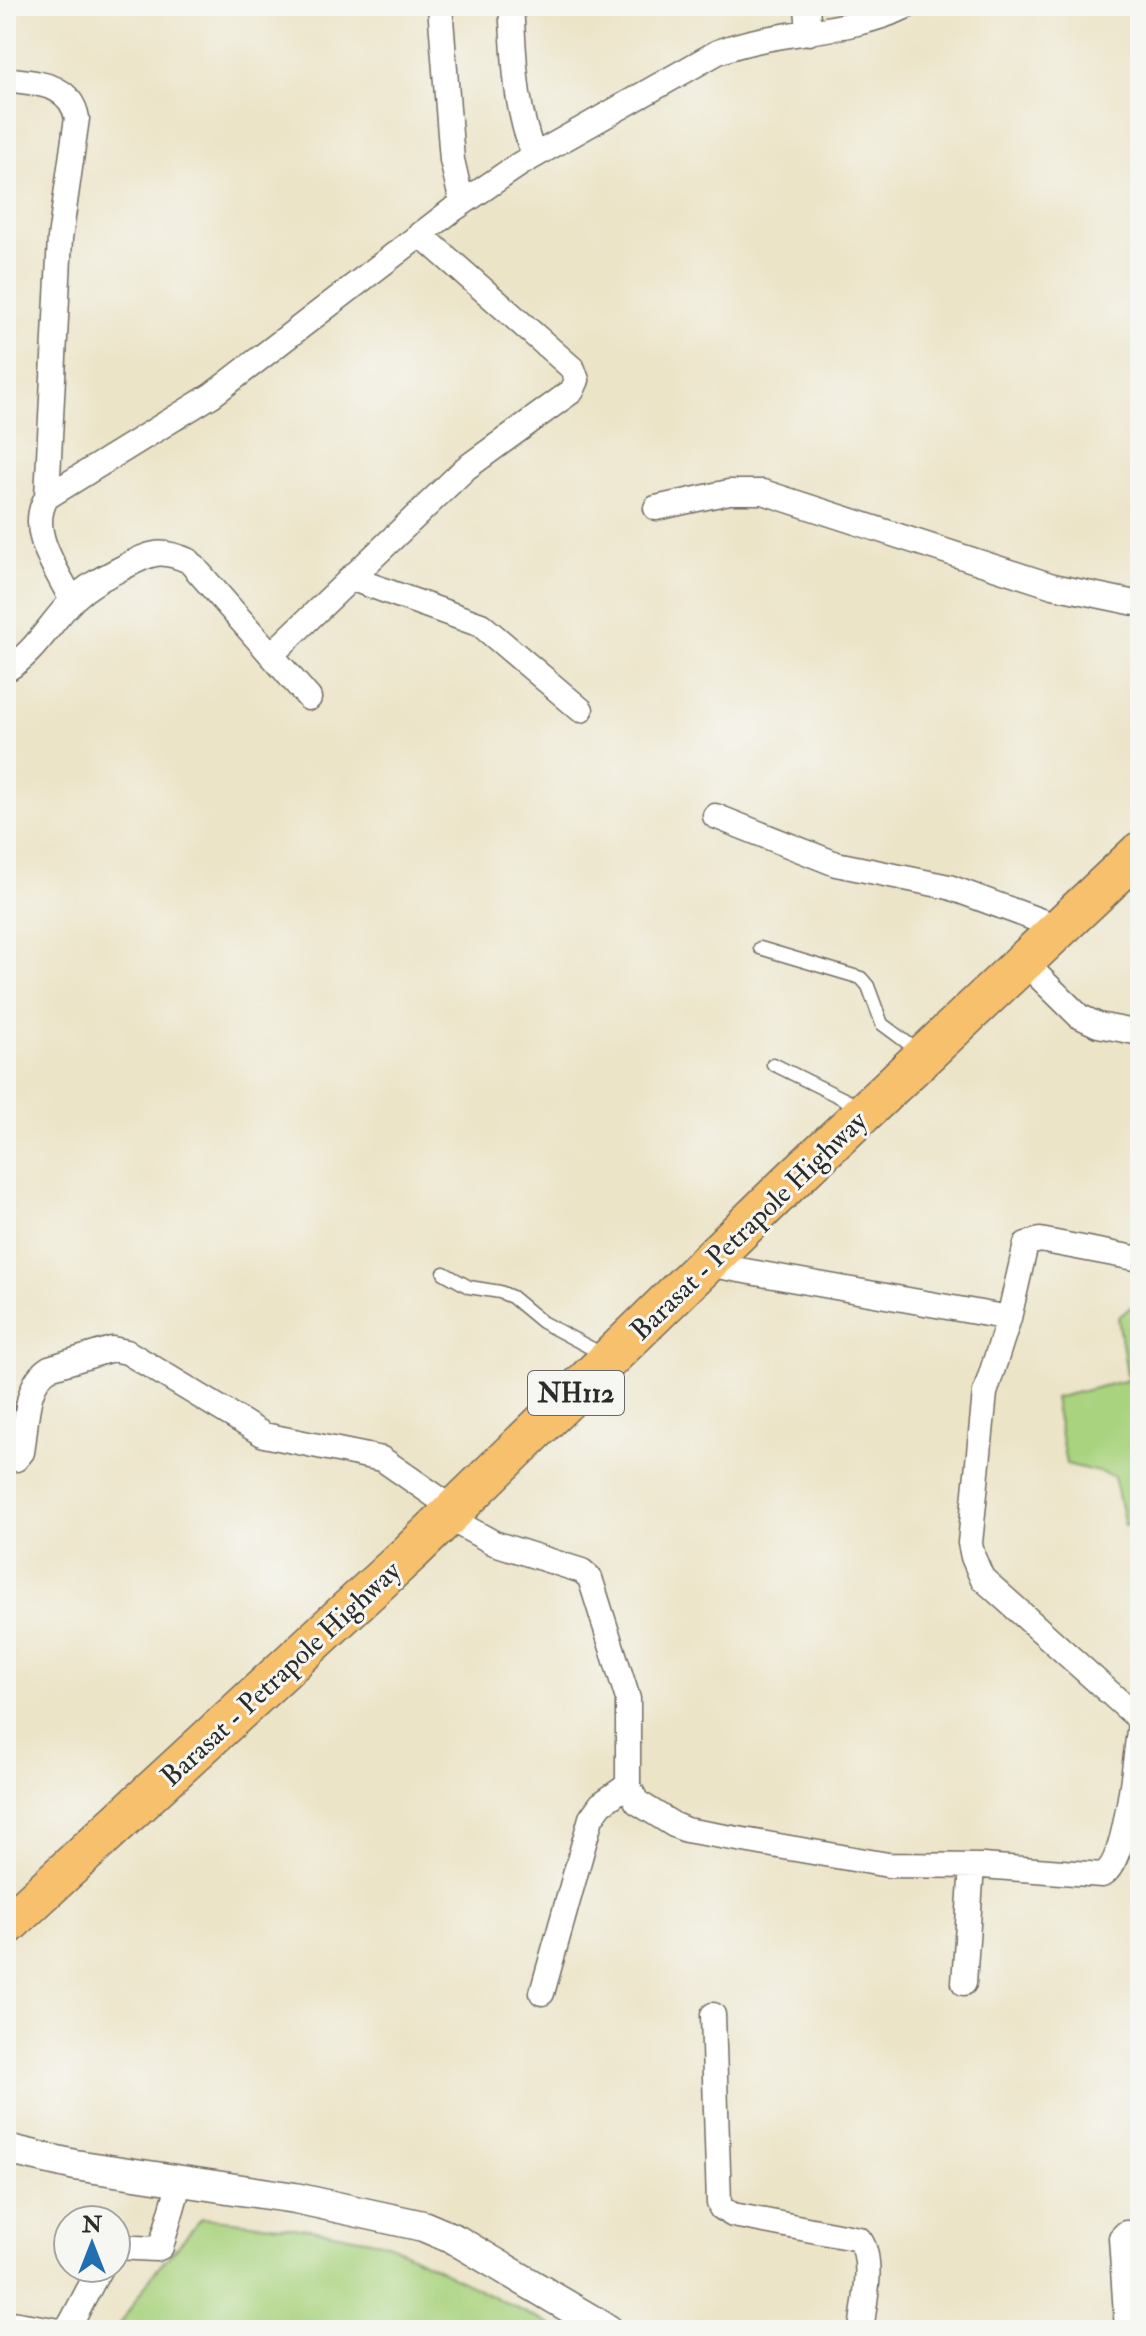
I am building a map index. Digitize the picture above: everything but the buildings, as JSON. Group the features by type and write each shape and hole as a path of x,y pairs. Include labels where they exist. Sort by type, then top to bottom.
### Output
{"highway":[{"name":"Barasat - Petrapole Highway","path":"7,1922 451,1513 706,1264 1140,852"}],"street":[{"path":"440,6 452,160 462,203"},
{"path":"511,6 517,99 534,156"},
{"path":"807,6 809,33"},
{"path":"72,601 41,535 38,520 47,497 212,395 420,234 534,156 718,52 740,44 842,27 907,6"},
{"path":"6,79 64,92 74,103 77,118 60,238 47,497"},
{"path":"271,655 466,468 572,391 577,380 573,369 420,234"},
{"path":"656,508 729,492 763,492 1053,586 1140,604"},
{"path":"6,670 37,645 88,586 152,552 174,554 189,561 309,698"},
{"path":"350,578 481,625 581,710"},
{"path":"715,816 836,864 949,887 1060,928"},
{"path":"1023,961 1079,1016 1098,1025 1140,1033"},
{"path":"6,1459 16,1459 22,1452 33,1386 41,1373 112,1349 127,1352 264,1435 382,1459 494,1543 582,1571 590,1578 628,1699 628,1785 637,1802 674,1825 686,1830 872,1864 972,1866 1096,1876 1107,1872 1122,1842 1140,1722 982,1578 970,1543 985,1393 1009,1318 1026,1244 1040,1240 1140,1259"},
{"path":"706,1264 1009,1318"},
{"path":"542,1993 591,1818 601,1804 628,1785"},
{"path":"964,1983 972,1866"},
{"path":"713,2015 717,2197 721,2208 733,2215 859,2239 868,2261 861,2330"},
{"path":"6,2149 75,2165 295,2198 423,2226 456,2240 608,2330"},
{"path":"132,2248 161,2247 180,2181"},
{"path":"1127,2330 1121,2238 1126,2233 1140,2233"},
{"path":"63,2330 70,2325 92,2284"},
{"path":"6,2322 54,2330"}],"lane":[{"path":"760,948 861,978 868,986 882,1024 924,1056"},
{"path":"773,1064 867,1110"},
{"path":"444,1273 469,1287 512,1297 548,1325 611,1359"}],"green space":[{"path":"1140,1299 1140,1525 1125,1526 1114,1476 1066,1464 1054,1398 1128,1380 1118,1318"},
{"path":"202,2218 311,2229 387,2243 560,2330 116,2330 153,2274"}]}
